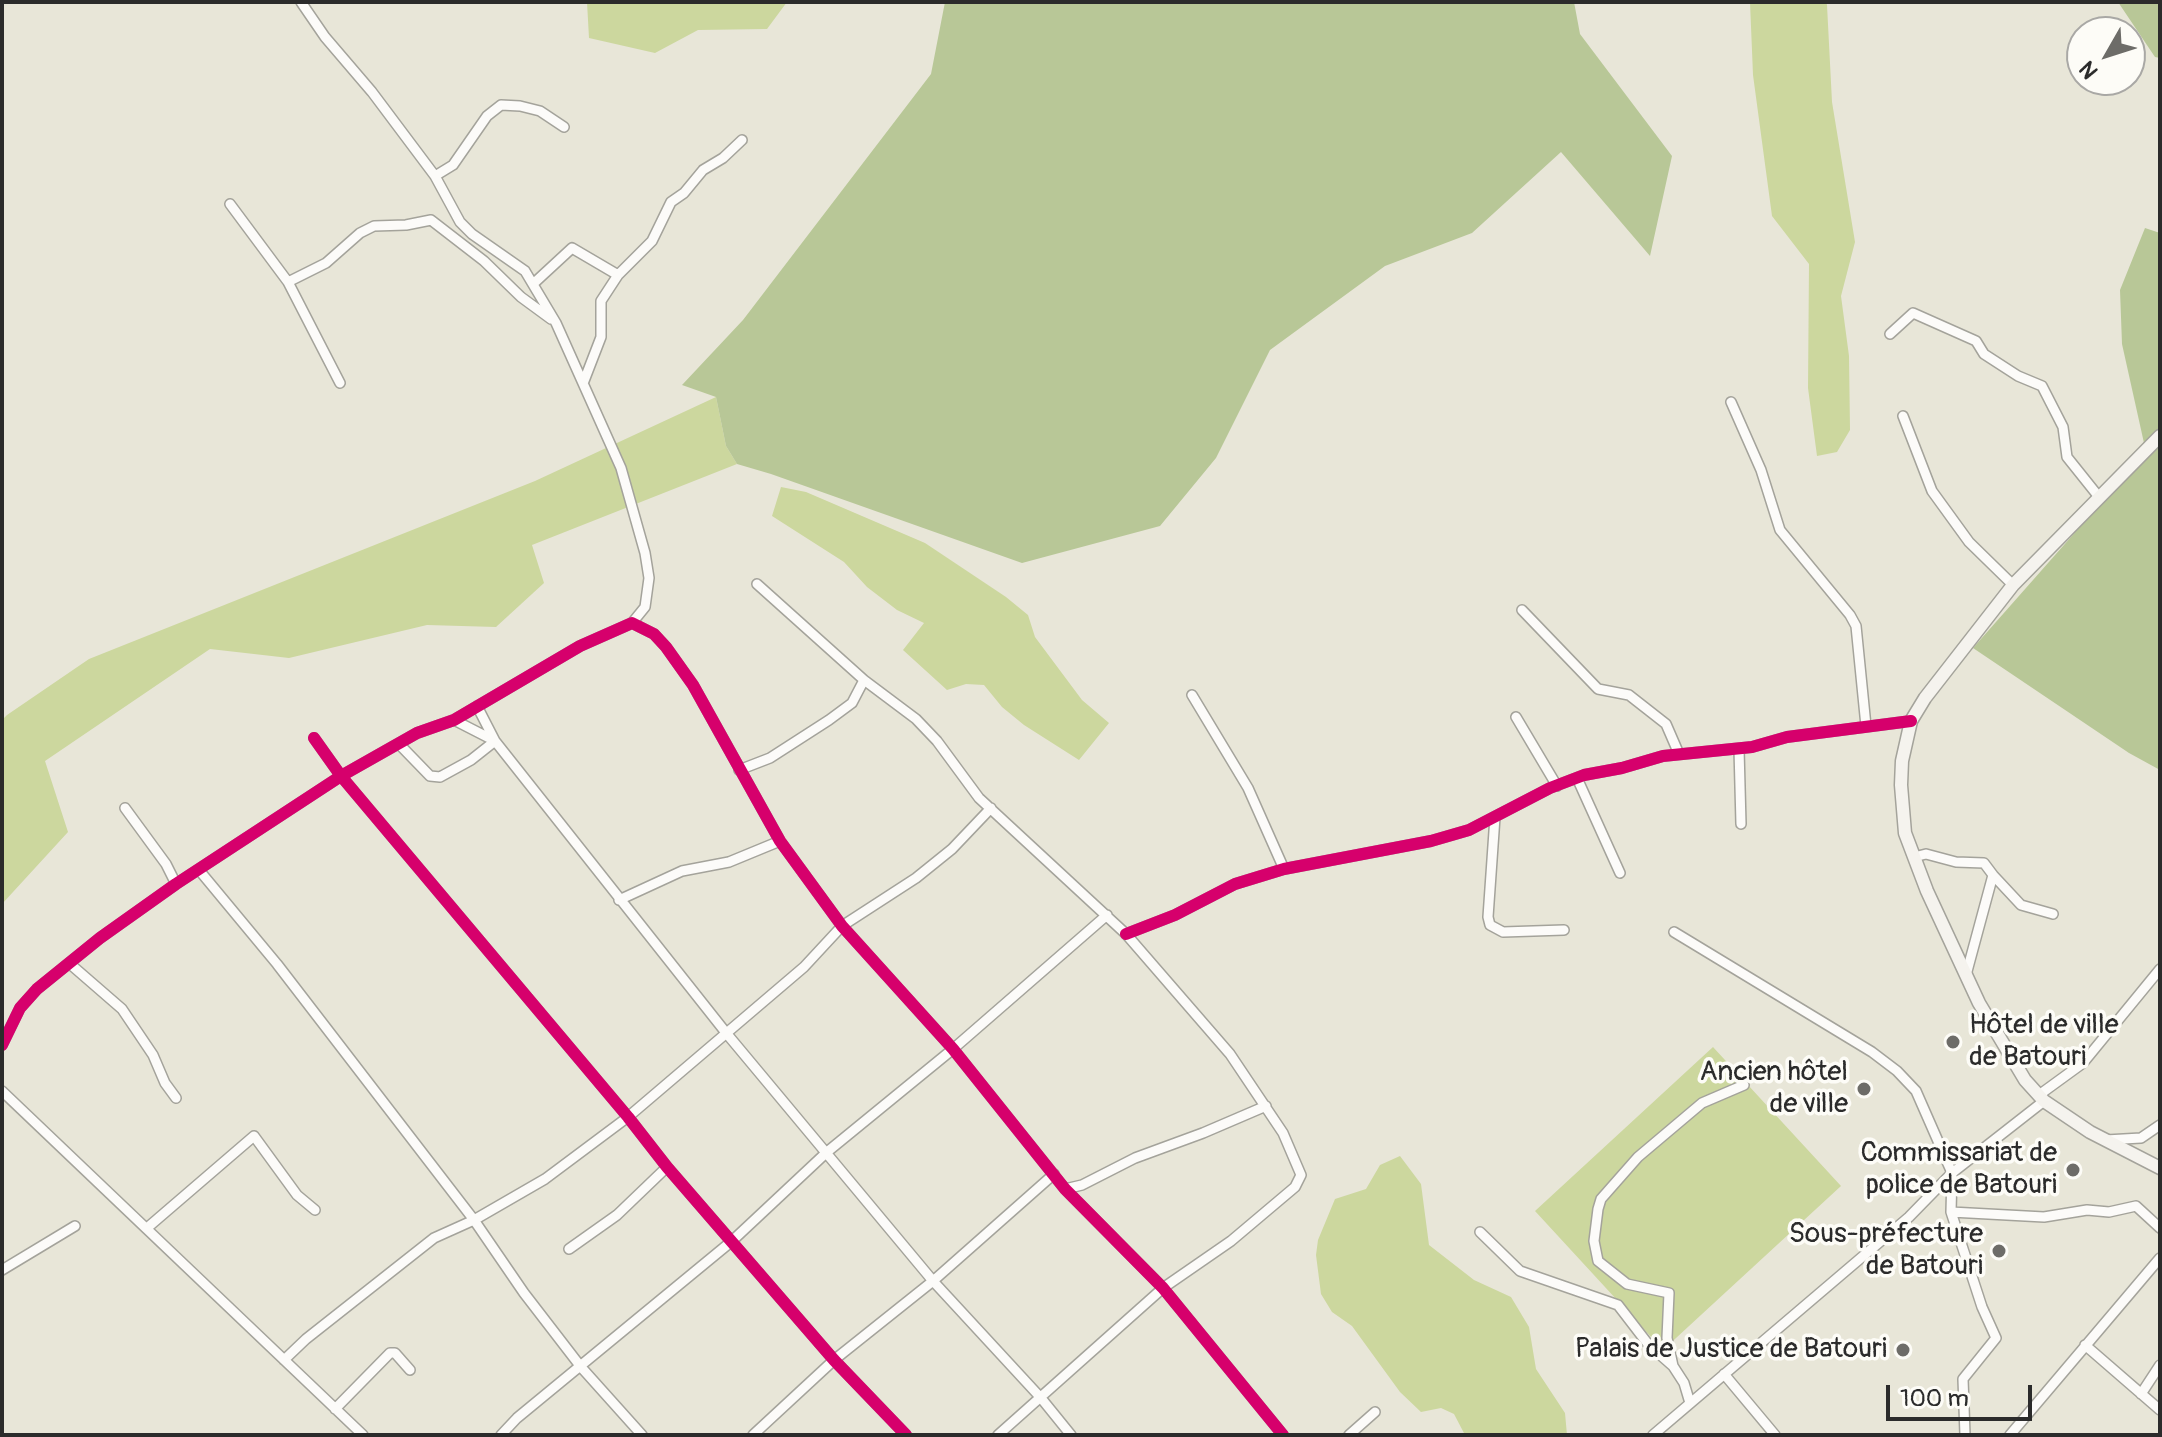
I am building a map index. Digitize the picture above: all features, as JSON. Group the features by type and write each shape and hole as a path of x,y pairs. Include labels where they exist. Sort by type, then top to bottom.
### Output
{"main road":[{"path":"2160,436 2013,585 1976,630 1911,721 1902,761 1901,785 1905,833 1914,857 1966,975 1994,1031 2025,1080 2041,1098 2106,1140 2160,1168"}],"street":[{"path":"2,1045 20,1008 37,989 176,884 341,776 417,733 454,720 580,646 632,623 645,607 649,578 645,553 621,468 556,323 521,266 472,234 460,222 435,176 301,2"},
{"path":"435,176 453,165 487,116 501,105 540,111 564,127"},
{"path":"584,381 601,337 601,301 618,275 652,241 671,202 684,193 703,170 723,158 742,140"},
{"path":"230,204 288,282 340,383"},
{"path":"288,282 326,263 360,233 374,226 431,220 556,323"},
{"path":"533,284 572,248 618,275"},
{"path":"1890,334 1913,313 1976,341 1984,354 2018,376 2042,386 2063,427 2067,457 2099,497"},
{"path":"1731,402 1761,470 1780,530 1853,620 1858,637 1866,726"},
{"path":"1903,416 1932,491 1978,552 2013,585"},
{"path":"757,584 864,680 916,719 937,741 979,798 1126,934 1230,1054 1266,1106 1298,1165 1300,1180 1231,1241 1163,1288 998,1435"},
{"path":"1522,610 1598,689 1629,695 1666,724 1679,754"},
{"path":"632,623 654,634 693,685 780,841 842,926 953,1049 1065,1189 1163,1288 1283,1435"},
{"path":"739,770 770,758 829,720 852,703 864,680"},
{"path":"1192,695 1248,788 1284,869"},
{"path":"477,706 495,741 727,1034 933,1281 1071,1435"},
{"path":"1516,717 1557,786"},
{"path":"454,720 495,741"},
{"path":"1126,934 1175,915 1221,889 1284,869 1431,841 1469,830 1577,778 1679,754 1739,749 1787,737 1911,721"},
{"path":"314,738 341,776 667,1167 834,1360 906,1435"},
{"path":"399,744 430,776 440,777 471,760 495,741"},
{"path":"1739,749 1741,824"},
{"path":"1577,778 1620,873"},
{"path":"125,808 166,864 176,884"},
{"path":"284,1360 306,1339 434,1238 474,1220 545,1179 628,1117 804,967 842,926 916,878 952,849 991,808"},
{"path":"1495,817 1490,925 1503,932 1564,930"},
{"path":"619,900 682,871 729,862 780,841"},
{"path":"1914,857 1926,854 1956,862 1984,863 2021,905 2053,914"},
{"path":"199,870 277,964 474,1220 524,1293 581,1367 642,1435"},
{"path":"1966,975 1993,875"},
{"path":"501,1435 517,1418 732,1241 827,1152 953,1049 1107,915"},
{"path":"1674,932 1847,1036 1897,1071 1916,1091 1952,1173 1951,1212 1982,1307 1996,1338 1963,1379 1965,1435"},
{"path":"69,963 122,1009 153,1055 161,1077 176,1098"},
{"path":"1653,1435 1909,1217 1952,1173 2083,1063 2160,969"},
{"path":"1673,1366 1667,1338 1669,1293 1627,1284 1598,1261 1594,1241 1598,1209 1601,1199 1638,1157 1659,1139 1702,1103 1744,1085"},
{"path":"2,1091 363,1435"},
{"path":"1065,1189 1082,1185 1135,1158 1266,1106"},
{"path":"2106,1140 2141,1138 2160,1125"},
{"path":"147,1228 254,1136 297,1195 315,1210"},
{"path":"569,1249 617,1215 667,1167"},
{"path":"753,1435 834,1360 933,1281 1054,1174"},
{"path":"1951,1212 2044,1217 2087,1210 2109,1212 2136,1206 2160,1228"},
{"path":"2,1270 75,1226"},
{"path":"1480,1232 1520,1271 1615,1302 1648,1344 1673,1366 1684,1383 1690,1403"},
{"path":"2010,1435 2160,1258"},
{"path":"2085,1345 2160,1410"},
{"path":"335,1409 390,1353 395,1353 410,1370"},
{"path":"2141,1394 2160,1365"},
{"path":"1724,1374 1775,1435"},
{"path":"1349,1435 1375,1412"}],"green space":[{"path":"587,2 787,2 767,29 698,30 655,53 589,38"},
{"path":"945,2 1574,2 1580,34 1672,156 1650,256 1561,152 1472,233 1385,266 1270,350 1216,458 1160,526 1022,563 737,464 726,446 716,397 682,385 743,320 931,74"},
{"path":"1750,2 1826,2 1827,5 1832,102 1855,242 1841,296 1849,356 1850,430 1837,452 1817,456 1808,388 1809,264 1772,216 1753,75"},
{"path":"2118,2 2160,2 2160,58 2155,57 2146,44 2146,16 2127,16"},
{"path":"2145,228 2160,233 2160,770 2129,753 1973,648 2146,452 2122,344 2120,290"},
{"path":"716,397 726,446 737,464 532,545 544,583 496,627 427,625 289,658 210,649 45,761 68,832 2,904 2,720 7,715 89,659 535,481"},
{"path":"781,487 806,492 925,543 1028,615 1035,637 1082,700 1109,723 1079,760 1024,725 1002,707 984,685 966,684 947,690 903,650 924,623 897,610 867,587 844,562 772,516"},
{"path":"1713,1047 1841,1186 1663,1350 1535,1211"},
{"path":"1400,1156 1421,1184 1429,1245 1474,1280 1511,1297 1529,1327 1536,1369 1565,1413 1567,1435 1465,1435 1454,1414 1441,1408 1421,1412 1400,1392 1352,1326 1332,1312 1321,1294 1316,1255 1318,1240 1335,1199 1366,1189 1380,1165"}],"cycle path":[{"path":"2,1045 20,1008 37,989 100,938 176,884 341,776 417,733 454,720 580,646 632,623 654,634 693,685 780,841 842,926 953,1049 1065,1189 1163,1288 1283,1435"},
{"path":"1126,934 1175,915 1235,884 1284,869 1431,841 1469,830 1550,788 1584,775 1663,756 1752,747 1787,737 1911,721"},
{"path":"314,738 341,776 667,1167 834,1360 906,1435"}],"place":[{"name":"Hôtel de ville de Batouri","path":"1953,1042"},
{"name":"Ancien hôtel de ville","path":"1864,1089"},
{"name":"Commissariat de police de Batouri","path":"2073,1170"},
{"name":"Sous-préfecture de Batouri","path":"1999,1251"},
{"name":"Palais de Justice de Batouri","path":"1903,1350"}]}
